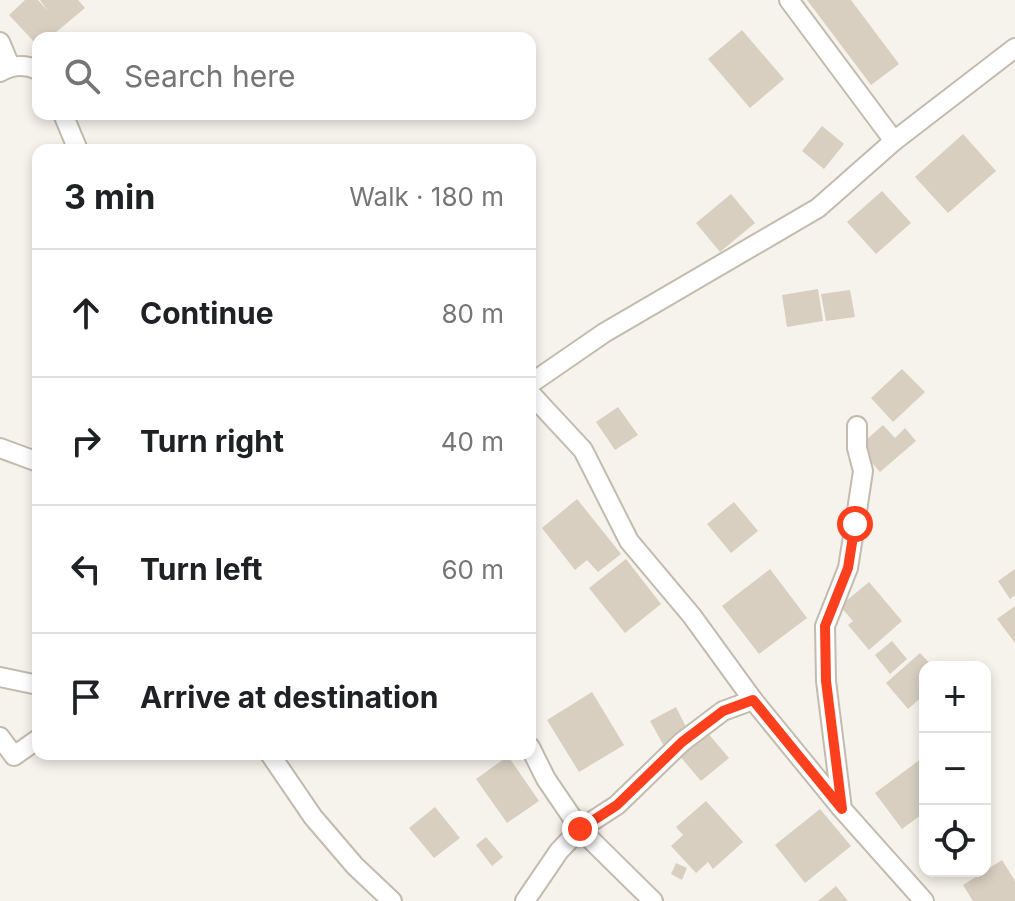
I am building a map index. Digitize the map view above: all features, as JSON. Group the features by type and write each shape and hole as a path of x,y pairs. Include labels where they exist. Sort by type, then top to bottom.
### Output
{"street":[{"path":"789,0 894,141"},
{"path":"0,42 5,69 32,67"},
{"path":"536,380 604,333 818,208 894,141 1015,48"},
{"path":"66,120 76,144"},
{"path":"536,399 583,450 629,541 692,616 753,700 842,809 924,901"},
{"path":"842,809 826,681 825,626 848,568 863,471 857,448 857,426"},
{"path":"0,448 32,460"},
{"path":"0,677 32,684"},
{"path":"525,901 559,851 580,829 617,805 682,742 723,711 753,700"},
{"path":"0,737 7,761 32,743"},
{"path":"536,759 580,829 653,901"},
{"path":"274,760 313,817 355,866 392,901"}],"building":[{"path":"25,0 38,0 48,11 40,0 78,0 85,8 56,32 32,32 32,40 9,15"},
{"path":"807,0 851,0 899,64 871,85"},
{"path":"742,30 784,79 750,108 708,59"},
{"path":"822,126 844,144 824,169 802,151"},
{"path":"963,134 996,171 948,213 915,177"},
{"path":"882,191 911,223 876,254 847,222"},
{"path":"731,194 755,223 720,252 696,223"},
{"path":"818,289 823,321 787,327 782,295"},
{"path":"850,290 855,317 826,321 821,294"},
{"path":"902,369 925,392 893,422 871,398"},
{"path":"618,407 638,435 615,450 596,422"},
{"path":"883,425 895,438 905,428 916,441 880,472 858,447"},
{"path":"577,499 621,554 598,572 587,560 575,570 542,528"},
{"path":"734,502 758,531 731,553 707,524"},
{"path":"626,559 661,604 625,633 589,588"},
{"path":"770,569 807,618 759,654 722,606"},
{"path":"1015,569 1015,595 1010,599 998,581"},
{"path":"869,582 902,621 869,650 848,625 853,621 840,606"},
{"path":"1015,606 1015,643 997,619"},
{"path":"892,641 907,659 890,674 875,655"},
{"path":"920,653 927,661 919,661 919,699 908,709 886,683"},
{"path":"592,692 624,745 579,772 547,720"},
{"path":"676,707 689,733 664,746 650,721"},
{"path":"706,731 729,758 701,781 678,754"},
{"path":"502,760 511,760 539,801 507,823 476,779"},
{"path":"919,760 919,816 902,829 875,793"},
{"path":"706,801 743,842 713,869 708,862 696,873 671,846 683,835 676,827"},
{"path":"435,807 460,838 434,858 409,828"},
{"path":"820,809 851,846 805,883 775,845"},
{"path":"486,837 503,857 492,866 476,845"},
{"path":"1002,860 1015,881 1015,901 973,901 963,885 975,877 991,877 991,867"},
{"path":"676,863 687,868 682,880 671,874"},
{"path":"836,886 848,901 818,901"}],"route":[{"path":"580,829 617,805 682,742 723,711 753,700 842,809 826,681 825,626 848,568 855,524"}]}
